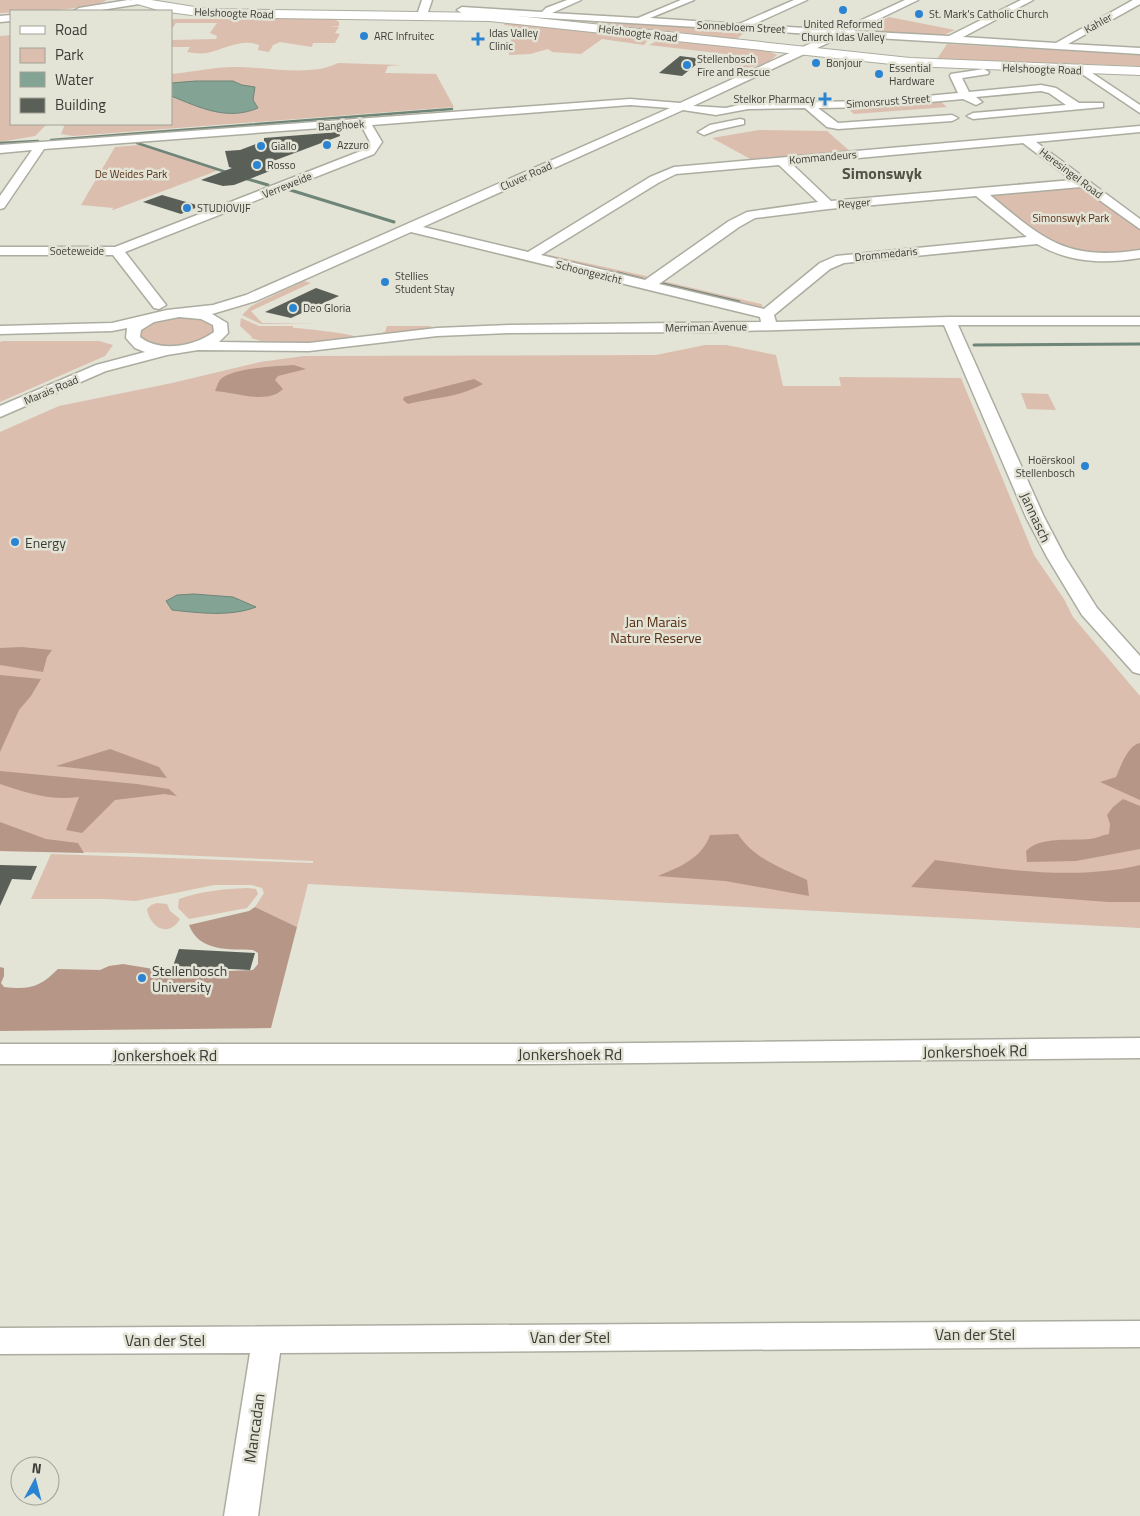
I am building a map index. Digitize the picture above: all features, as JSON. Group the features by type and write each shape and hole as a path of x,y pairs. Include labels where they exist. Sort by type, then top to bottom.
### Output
{"main road":[{"name":"Helshoogte Road","path":"138,0 174,9 222,14 422,15 534,21 934,64 1140,72"}],"street":[{"path":"84,10 138,0"},
{"path":"422,15 427,0"},
{"path":"545,14 549,10 576,0"},
{"path":"639,21 689,0"},
{"path":"742,27 743,24 802,0"},
{"name":"Cluver Road","path":"151,318 215,309 251,298 681,107 913,0"},
{"path":"950,40 1028,0"},
{"name":"Kahler","path":"1060,46 1060,44 1140,0"},
{"name":"Sonnebloem Street","path":"462,10 1140,51"},
{"path":"1083,70 1140,110"},
{"path":"978,104 965,95 955,76 984,72"},
{"name":"Simonsrust Street","path":"681,107 720,113 734,112 747,106 875,104 1041,88 1052,90 1077,107"},
{"name":"Simonsrust Street","path":"1063,97 1115,92"},
{"name":"Banghoek","path":"0,149 630,102 660,103 681,107"},
{"path":"973,116 1099,105"},
{"name":"Simonsrust Street","path":"810,106 831,124 846,127 952,118"},
{"path":"808,119 822,117"},
{"path":"704,132 714,127 753,120"},
{"name":"Verreweide","path":"117,251 370,151 376,142 365,123"},
{"name":"Kommandeurs","path":"529,257 662,176 688,169 1140,129"},
{"name":"Heresingel Road","path":"1026,140 1140,225"},
{"path":"0,205 40,147"},
{"path":"782,161 828,205"},
{"name":"Reyger","path":"646,286 743,218 765,212 1084,183"},
{"path":"979,192 1037,240 1072,255 1098,258 1140,254"},
{"name":"Schoongezicht","path":"426,221 778,304"},
{"name":"Schoongezicht","path":"412,228 646,286 768,320"},
{"path":"445,236 460,229"},
{"name":"Drommedaris","path":"768,320 778,304 826,266 847,258 1037,240"},
{"name":"Soeteweide","path":"0,251 117,251 159,305"},
{"name":"Cluver Road","path":"197,346 212,340 220,328 251,298"},
{"name":"Merriman Avenue","path":"188,313 204,315 220,328 273,347"},
{"path":"66,330 112,326 151,318"},
{"name":"Marais Road","path":"0,412 102,368 122,356 135,340 134,329 151,318"},
{"name":"Merriman Avenue","path":"197,346 317,347 469,330 768,320 1140,321"},
{"name":"Jannasch","path":"949,321 1049,544 1089,611 1140,668"},
{"path":"0,330 66,330 110,333 135,340 150,348 169,350 197,346"},
{"name":"Marais Road","path":"102,368 169,350"},
{"path":"1120,645 1140,645"},
{"name":"Jonkershoek Rd","path":"0,1054 538,1054 1140,1048"},
{"name":"Van der Stel","path":"0,1341 1140,1334"},
{"name":"Mancadan","path":"241,1516 268,1340"}],"green space":[{"path":"0,0 107,0 98,4 55,10 10,10 10,12 0,13"},
{"path":"889,17 955,30 941,36 865,32 861,30"},
{"path":"172,19 334,19 339,22 339,26 329,27 339,27 335,33 340,34 335,43 313,43 312,47 280,42 273,45 269,52 258,50 259,45 253,43 240,43 207,53 194,53 187,52 190,47 172,47 172,40 216,39 217,36 210,33 217,23 176,23 172,29"},
{"path":"563,19 747,30 737,39"},
{"path":"505,22 646,38 648,40 644,45 602,39 581,54 552,52 548,49 530,54 509,55 513,26 504,25"},
{"path":"10,35 10,125 46,125 35,136 0,142 0,36"},
{"path":"659,40 768,51 777,55 763,64 740,68 735,67 736,64 726,63 734,55 649,45"},
{"path":"947,44 1140,55 1140,66 937,59"},
{"path":"338,63 400,65 388,66 385,73 436,74 454,107 73,136 61,134 65,125 172,125 172,96 204,108 225,113 247,112 258,108 242,85 234,81 172,83 172,74 228,67 315,70"},
{"path":"936,98 947,107 854,114 844,105"},
{"path":"759,130 827,131 852,153 754,161 712,138"},
{"name":"De Weides Park","path":"140,145 219,170 113,210 111,210 114,208 81,205 115,147"},
{"name":"Simonswyk Park","path":"1072,185 1084,187 1140,229 1140,251 1090,255 1042,239 991,196 991,194"},
{"path":"540,253 646,276 648,279 638,282 536,257"},
{"path":"304,281 311,283 251,311 262,323 316,324 261,324 242,315 251,306"},
{"path":"658,282 667,282 763,306 760,308 660,287"},
{"path":"170,316 195,316 212,322 216,332 196,343 169,347 155,346 140,339 139,333 148,323"},
{"path":"241,318 259,326 293,326 293,328 356,337 303,345 262,341 251,338 240,326"},
{"path":"387,326 432,326 426,329 372,335 385,332"},
{"path":"99,341 113,345 105,356 0,402 0,342"},
{"name":"Jan Marais Nature Reserve","path":"705,345 726,345 776,355 783,386 841,386 839,377 961,378 1034,555 1064,599 1073,617 1140,696 1140,928 308,884 297,927 255,907 264,893 262,888 251,885 214,885 136,901 31,899 51,854 313,863 313,861 133,853 0,851 0,432 59,406 172,383 260,362 304,356 656,355"},
{"path":"1021,393 1048,394 1056,410 1027,409"},
{"path":"256,889 258,894 247,908 189,919 178,908 179,899 188,896 213,891"},
{"path":"157,903 167,904 170,911 180,919 176,925 166,929 156,926 149,916 147,909"}],"shaded area":[{"path":"294,365 306,369 278,376 275,380 283,389 277,394 260,397 215,391 220,380 233,373 255,368"},
{"path":"474,379 483,384 446,397 408,404 403,400 404,397"},
{"path":"22,647 52,650 47,657 43,672 0,665 0,648"},
{"path":"0,675 41,679 31,696 19,710 0,752"},
{"path":"1140,743 1140,800 1100,782 1116,777 1128,752"},
{"path":"110,749 159,767 167,778 56,766"},
{"path":"0,771 137,784 169,789 177,796 164,794 115,800 82,833 66,830 79,797 49,797 0,784"},
{"path":"1123,799 1140,806 1140,849 1076,861 1027,862 1026,851 1039,843 1056,840 1090,839 1109,834 1110,824 1107,815"},
{"path":"0,822 46,839 78,843 84,853 0,851"},
{"path":"738,834 760,856 778,867 807,880 809,896 725,881 658,876 696,856 702,850 710,835"},
{"path":"935,860 1011,870 1064,873 1115,870 1140,865 1140,902 1108,902 911,887"},
{"path":"255,907 297,927 271,1028 0,1031 0,967 4,968 4,976 1,983 4,987 21,988 34,986 46,980 58,969 100,970 109,966 123,964 178,973 253,970 258,964 258,953 253,950 225,949 207,945 194,934 189,925 249,911"}],"water":[{"path":"233,81 255,87 253,100 258,108 236,113 214,111 172,96 172,83"},
{"path":"194,594 233,597 256,607 236,612 204,613 172,610 166,601 177,595"}],"building":[{"name":"Stellenbosch Fire and Rescue","path":"680,56 703,59 682,76 659,73"},
{"path":"339,132 340,136 268,163 280,167 234,185 223,186 201,180 232,168 229,167 225,151 240,150 264,141 264,138"},
{"name":"STUDIOVIJF","path":"162,195 200,206 181,214 143,202"},
{"name":"Deo Gloria","path":"316,288 339,296 291,318 265,312"},
{"path":"0,865 37,866 31,880 12,879 0,906"},
{"path":"179,949 255,953 250,970 173,966"}],"waterway":[{"path":"51,140 452,109"},
{"path":"0,143 38,141"},
{"path":"137,143 229,173 226,172"},
{"path":"244,178 268,185"},
{"path":"287,189 394,222"},
{"path":"618,273 642,279"},
{"path":"663,284 739,302"},
{"path":"974,345 1140,344"}],"place":[{"name":"United Reformed Church Idas Valley","path":"843,10"},
{"name":"St. Mark's Catholic Church","path":"919,14"},
{"name":"ARC Infruitec","path":"364,36"},
{"name":"Idas Valley Clinic","path":"478,39"},
{"name":"Bonjour","path":"816,63"},
{"name":"Stellenbosch Fire and Rescue","path":"687,65"},
{"name":"Essential Hardware","path":"879,74"},
{"name":"Stelkor Pharmacy","path":"825,99"},
{"name":"Azzuro","path":"327,145"},
{"name":"Giallo","path":"261,146"},
{"name":"Rosso","path":"257,165"},
{"name":"STUDIOVIJF","path":"187,208"},
{"name":"Stellies Student Stay","path":"385,282"},
{"name":"Deo Gloria","path":"293,308"},
{"name":"Hoërskool Stellenbosch","path":"1085,466"},
{"name":"Energy","path":"15,542"},
{"name":"Stellenbosch University","path":"142,978"}],"district":[{"name":"Simonswyk","path":"882,173"}]}
